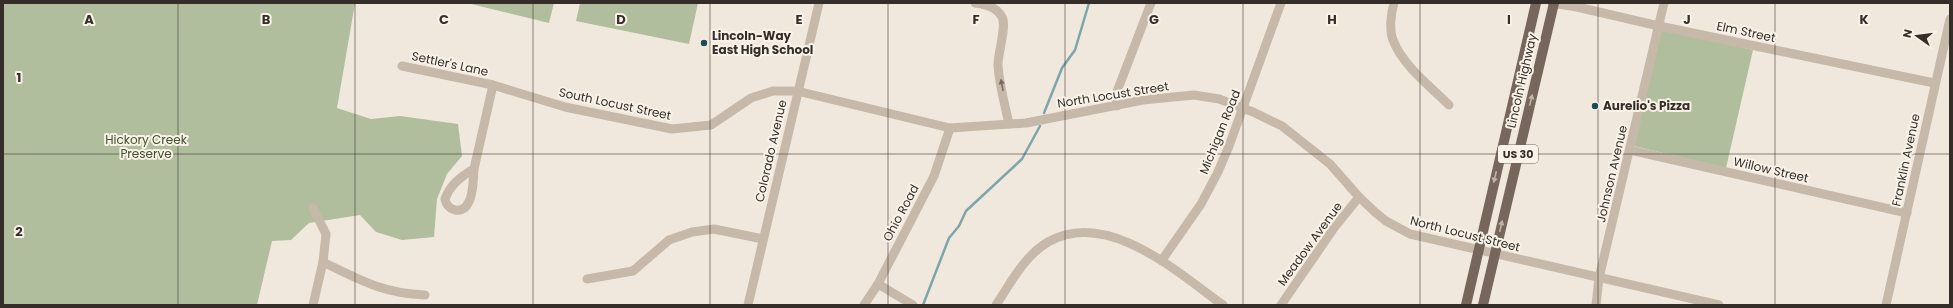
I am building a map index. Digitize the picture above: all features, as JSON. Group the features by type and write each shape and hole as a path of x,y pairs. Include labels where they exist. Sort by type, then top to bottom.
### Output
{"main road":[{"name":"Lincoln Highway","path":"1466,305 1536,3"},
{"name":"Lincoln Highway","path":"1483,305 1553,3"}],"street":[{"name":"Colorado Avenue","path":"748,305 797,91 819,3"},
{"path":"975,3 994,7 1002,17 1004,29 1000,43 998,66 1009,124"},
{"path":"1117,106 1116,94 1150,3"},
{"name":"Michigan Road","path":"1162,260 1208,191 1223,160 1281,3"},
{"path":"1394,3 1392,11 1392,39 1406,63 1449,105"},
{"name":"Elm Street","path":"1553,3 1934,83"},
{"name":"Johnson Avenue","path":"1596,305 1599,278 1664,3"},
{"name":"Franklin Avenue","path":"1886,305 1934,83 1950,20"},
{"name":"Settler's Lane","path":"402,66 493,85"},
{"name":"South Locust Street","path":"493,85 565,107 672,129 711,125 752,98 773,91 797,91"},
{"path":"474,169 493,85"},
{"name":"North Locust Street","path":"797,91 950,128 1026,123 1143,100 1194,95 1219,99 1274,122 1294,135 1330,164 1359,198 1386,221 1410,234 1494,255 1719,305"},
{"name":"Ohio Road","path":"864,305 878,284 934,176 950,128"},
{"name":"Willow Street","path":"1630,150 1907,213"},
{"name":"Meadow Avenue","path":"1281,305 1334,228 1359,198"},
{"path":"313,208 326,234 323,262 313,305"},
{"path":"587,278 633,271 649,259 669,240 692,232 714,229 763,239"},
{"path":"996,305 1024,264 1047,242 1073,232 1091,232 1117,238 1162,260 1223,305"},
{"path":"323,262 375,287 402,294 425,295"},
{"path":"878,284 913,305"}],"green space":[{"name":"Hickory Creek Preserve","path":"3,3 355,3 337,108 371,119 400,116 458,124 462,156 447,174 437,199 434,237 402,240 376,232 360,215 309,223 291,240 272,241 257,305 3,305"},
{"path":"467,3 554,3 549,23"},
{"path":"580,3 698,3 689,44 576,21"},
{"path":"1661,28 1753,50 1726,168 1634,146"}],"waterway":[{"path":"1044,113 1062,68 1075,50 1089,3"},
{"path":"923,305 949,238 959,226 966,211 1022,159 1040,126"}],"place":[{"name":"Lincoln-Way East High School","path":"704,43"},
{"name":"Aurelio's Pizza","path":"1595,106"}]}
